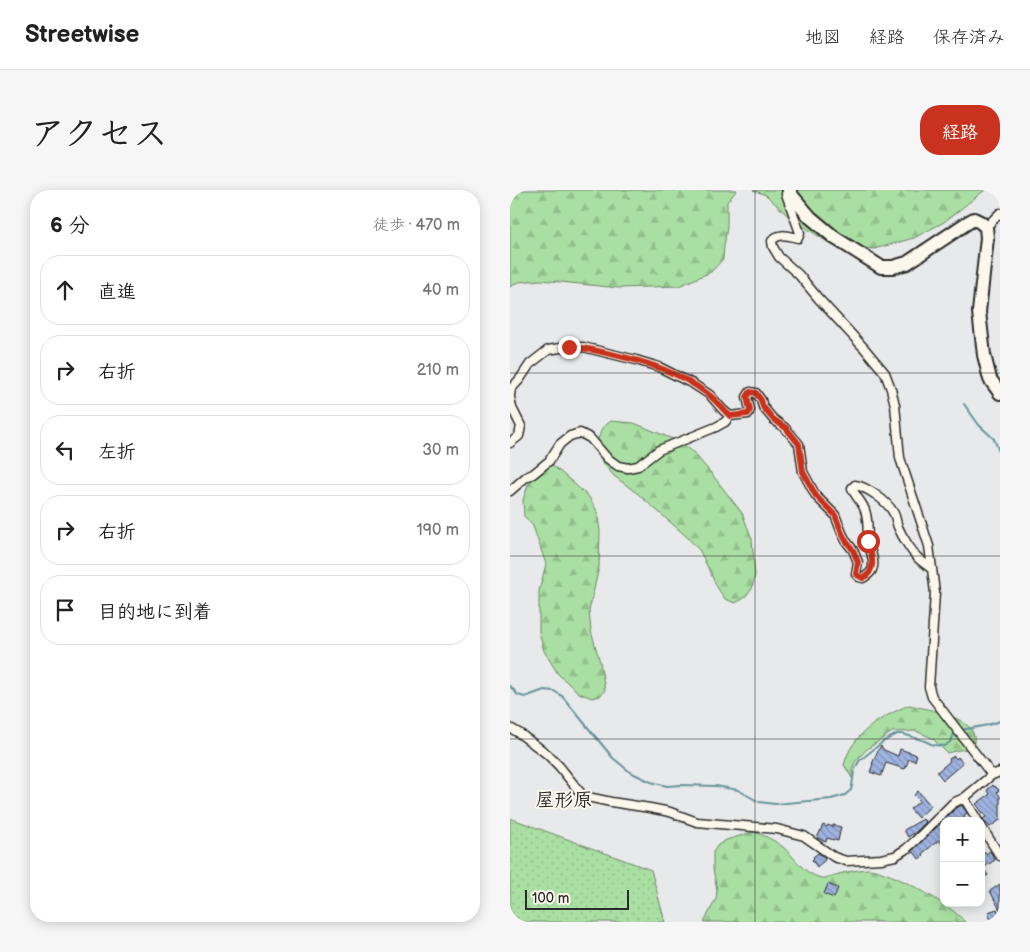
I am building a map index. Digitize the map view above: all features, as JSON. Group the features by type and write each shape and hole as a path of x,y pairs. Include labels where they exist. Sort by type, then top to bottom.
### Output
{"main road":[{"path":"789,190 810,217 835,238 881,267 893,267 907,263 974,219 986,227 987,238 979,312 984,355 990,379 1000,393"}],"street":[{"path":"510,728 547,754 583,796 670,812 697,822 777,828 804,836 834,857 846,861 881,859 895,856 906,849 954,803 964,798 996,774 932,697 929,687 935,594 932,569 929,546 900,458 896,405 885,373 799,275 779,257 773,247 772,241 775,236 781,235 798,238 800,233 785,190"},
{"path":"986,227 1000,213"},
{"path":"510,443 519,436 521,426 512,408 511,390 530,364 548,350 560,348 583,347 658,367 693,384 710,395 730,416"},
{"path":"510,491 549,461 560,444 570,436 580,434 590,438 618,466 628,468 638,466 658,450 716,427 725,422 730,416 748,414 750,410 747,397 750,392 756,393 763,407 773,419 786,428 799,444 803,472 816,496 835,515 842,533 858,562 856,574 863,578 868,576 872,570 872,558 868,541 867,518 864,508 854,494 852,488 855,485 872,492 894,512 898,527 918,558 932,569"},
{"path":"964,798 976,817"},
{"path":"985,832 1000,856"}],"green space":[{"path":"510,190 737,190 727,202 727,227 723,259 711,272 679,286 619,288 541,280 518,282 510,287"},
{"path":"753,190 985,190 944,222 914,238 874,249 832,245 789,217 766,195"},
{"path":"611,421 634,423 675,440 693,452 742,513 752,539 755,575 752,589 743,599 735,603 725,599 717,587 700,551 686,536 638,494 614,476 602,462 597,442 602,428"},
{"path":"544,465 552,465 563,474 589,497 597,511 600,531 599,567 589,611 591,631 600,662 605,690 600,696 592,698 579,693 558,674 544,651 539,632 539,591 546,564 533,526 524,516 523,500 528,485"},
{"path":"909,705 960,720 973,733 974,742 970,749 947,753 932,738 916,731 892,732 866,750 855,762 852,778 844,765 848,754 861,735 878,721"},
{"path":"510,818 651,870 665,922 510,922"},
{"path":"753,832 769,838 788,851 809,873 821,878 869,869 879,871 906,882 935,898 940,901 940,907 948,907 965,922 704,922 716,899 717,890 713,869 713,852 718,845 726,840"}],"building":[{"path":"881,746 884,750 898,756 900,749 917,755 915,761 909,759 905,769 886,763 881,776 870,772"},
{"path":"954,756 956,759 958,757 963,763 943,780 937,772"},
{"path":"993,785 999,790 997,792 1000,796 1000,820 990,827 985,821 986,817 976,804 990,794 987,790"},
{"path":"918,791 931,806 918,818 910,809 920,801 914,795"},
{"path":"962,805 967,813 964,815 965,817 947,817"},
{"path":"923,819 926,822 908,837 904,830"},
{"path":"940,824 940,841 939,840 923,853 924,855 919,859 914,852 911,852"},
{"path":"823,825 827,827 828,825 833,827 833,825 841,827 838,841 827,838 826,842 817,838"},
{"path":"990,851 995,860 985,867 985,852 986,854"},
{"path":"818,853 825,860 817,867 812,860"},
{"path":"828,884 838,888 834,898 824,894"},
{"path":"1000,884 1000,910 990,891"},
{"path":"997,909 1000,922 991,922 988,912"}],"waterway":[{"path":"964,404 979,425 994,439 1000,454"},
{"path":"510,686 518,695 525,697 544,690 554,691 562,696 613,758 630,772 651,782 667,786 716,786 738,790 759,802 775,804 831,799 845,795 851,790 854,771 859,761 884,741 897,734 903,734 933,745 945,746 957,732"},
{"path":"961,730 1000,721"}],"district":[{"name":"屋形原","path":"564,800"}],"route":[{"path":"569,347 583,347 658,367 693,384 710,395 730,416 748,414 750,410 747,397 750,392 756,393 763,407 773,419 786,428 799,444 803,472 810,487 816,496 835,515 842,533 858,562 856,574 863,578 868,576 872,570 872,558 868,541"}]}
